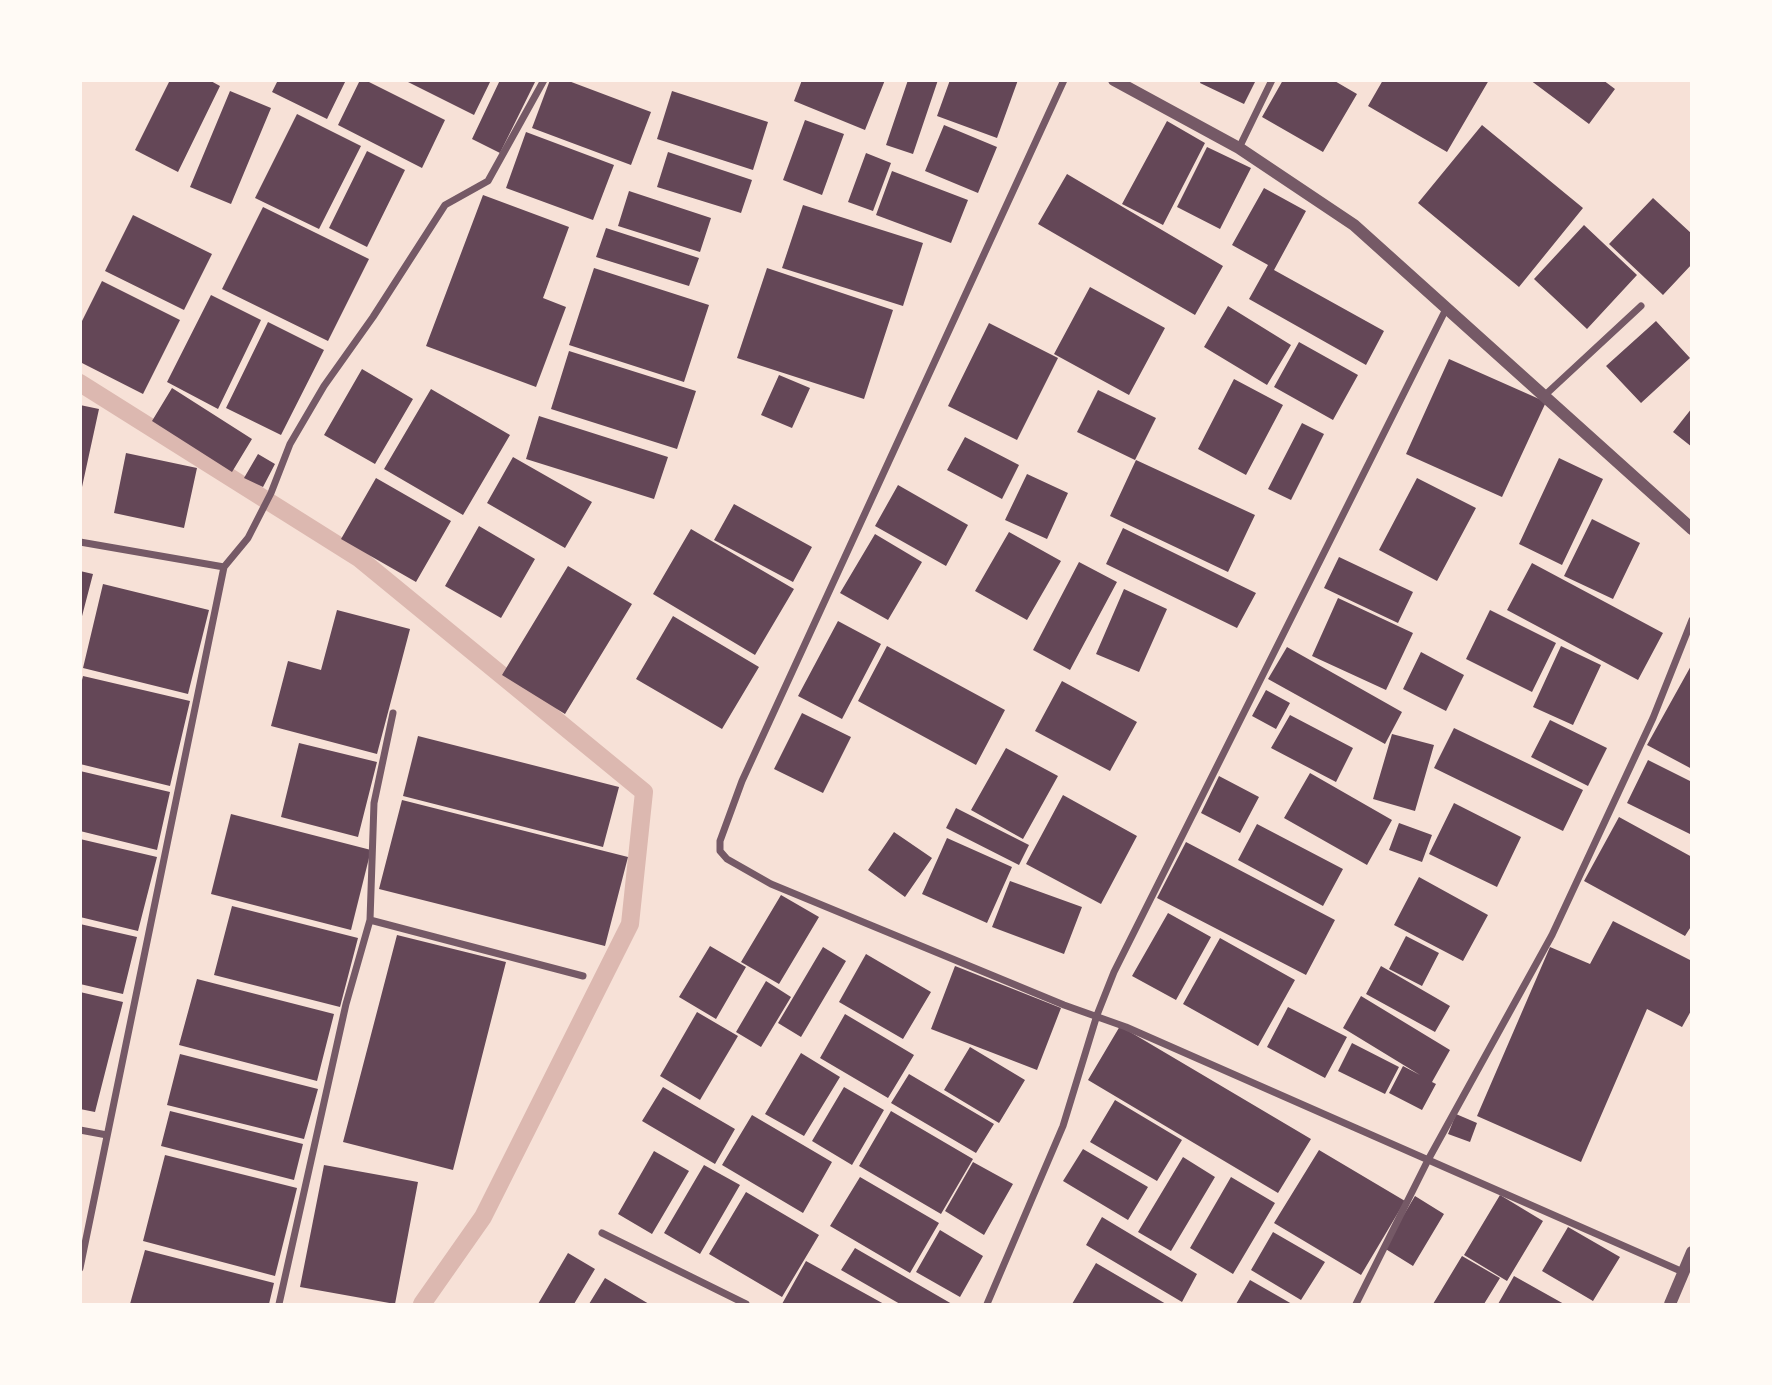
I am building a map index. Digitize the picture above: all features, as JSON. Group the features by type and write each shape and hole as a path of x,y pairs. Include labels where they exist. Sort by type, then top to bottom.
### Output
{"street":[{"path":"80,1268 224,567 248,538 271,493 290,444 324,386 373,317 445,205 488,181 544,80"},
{"path":"1064,80 742,780 719,846 727,859 771,884 1064,1005 1097,1015 1683,1272"},
{"path":"1114,80 1239,149 1354,225 1692,529"},
{"path":"1239,149 1272,80"},
{"path":"1544,396 1641,306"},
{"path":"987,1304 1063,1125 1097,1015 1121,960 1446,309"},
{"path":"80,542 224,567"},
{"path":"1356,1304 1427,1160 1552,935 1653,718 1692,620"},
{"path":"279,1304 346,1004 370,920 374,803 393,713"},
{"path":"370,920 583,976"},
{"path":"80,1130 107,1135"},
{"path":"602,1233 746,1304"},
{"path":"1670,1304 1692,1252"}],"building":[{"path":"170,80 209,80 220,86 178,172 135,150"},
{"path":"278,80 346,80 327,119 272,92"},
{"path":"360,80 365,80 445,120 422,168 338,125"},
{"path":"404,80 491,80 474,115"},
{"path":"500,80 536,80 500,153 472,139"},
{"path":"550,80 566,80 651,112 631,165 532,128"},
{"path":"802,80 885,80 865,130 794,101"},
{"path":"908,80 938,80 913,154 886,145"},
{"path":"950,80 1018,80 997,138 937,116"},
{"path":"1201,80 1256,80 1244,104 1200,83"},
{"path":"1283,80 1333,80 1357,94 1323,152 1262,117"},
{"path":"1383,80 1489,80 1447,152 1368,106"},
{"path":"1530,80 1603,80 1615,89 1589,124"},
{"path":"230,91 271,108 231,204 190,187"},
{"path":"672,91 768,122 753,170 657,139"},
{"path":"297,114 361,146 319,229 255,198"},
{"path":"805,120 844,134 822,195 783,180"},
{"path":"1167,121 1205,143 1163,225 1122,204"},
{"path":"944,125 997,147 978,193 925,171"},
{"path":"1482,125 1583,208 1519,287 1418,203"},
{"path":"526,132 614,165 593,220 506,188"},
{"path":"1207,147 1251,168 1220,229 1177,207"},
{"path":"367,151 405,170 367,247 329,228"},
{"path":"668,152 752,180 741,213 657,187"},
{"path":"866,153 891,163 873,211 848,202"},
{"path":"892,171 968,200 951,243 876,215"},
{"path":"1067,174 1223,266 1195,315 1038,224"},
{"path":"1264,188 1306,211 1274,270 1384,331 1366,365 1249,299 1268,265 1232,245"},
{"path":"629,191 711,218 700,252 618,226"},
{"path":"483,195 569,227 543,298 566,307 536,387 426,346"},
{"path":"1653,198 1692,234 1692,264 1663,295 1609,244"},
{"path":"803,205 923,243 903,306 782,268"},
{"path":"263,207 369,259 328,341 222,289"},
{"path":"133,215 212,254 184,310 105,271"},
{"path":"1584,225 1637,275 1587,329 1534,279"},
{"path":"606,228 699,258 689,286 596,257"},
{"path":"594,268 709,305 684,382 569,345"},
{"path":"767,268 893,310 864,399 737,358"},
{"path":"102,281 180,320 143,394 80,362 80,325"},
{"path":"1090,287 1165,328 1129,395 1054,354"},
{"path":"211,295 261,320 218,409 167,382"},
{"path":"1228,306 1291,345 1267,385 1204,347"},
{"path":"1656,321 1690,358 1641,403 1606,366"},
{"path":"268,322 324,350 281,435 226,408"},
{"path":"989,323 1058,358 1017,440 948,406"},
{"path":"1299,342 1358,375 1333,420 1274,387"},
{"path":"569,351 696,391 677,449 551,409"},
{"path":"1449,359 1546,402 1502,497 1406,454"},
{"path":"362,369 413,399 375,464 324,435"},
{"path":"779,375 810,388 792,428 761,415"},
{"path":"1234,379 1283,405 1246,475 1198,449"},
{"path":"172,388 252,439 232,472 152,421"},
{"path":"431,389 510,435 463,515 384,469"},
{"path":"1098,390 1156,418 1135,460 1077,432"},
{"path":"80,405 99,409 82,487 80,487"},
{"path":"1692,408 1692,447 1673,432"},
{"path":"539,416 668,457 654,499 526,459"},
{"path":"1302,423 1324,434 1291,500 1268,489"},
{"path":"965,437 1019,465 1002,499 947,470"},
{"path":"126,453 197,468 184,528 114,513"},
{"path":"258,454 275,464 263,487 244,478"},
{"path":"513,457 592,502 565,548 487,503"},
{"path":"1559,458 1603,479 1562,565 1519,544"},
{"path":"1136,460 1255,515 1228,572 1110,516"},
{"path":"1027,474 1068,493 1047,539 1005,520"},
{"path":"376,478 451,521 416,582 341,539"},
{"path":"1417,478 1476,508 1437,581 1379,550"},
{"path":"898,485 968,525 946,566 875,526"},
{"path":"734,504 812,547 793,582 714,540"},
{"path":"1592,519 1640,543 1613,599 1564,576"},
{"path":"479,526 535,559 501,618 445,586"},
{"path":"1123,528 1256,593 1237,628 1106,564"},
{"path":"691,529 794,589 755,655 653,594"},
{"path":"1009,532 1061,561 1027,620 975,591"},
{"path":"875,534 922,562 888,620 840,593"},
{"path":"1339,557 1413,592 1398,623 1324,588"},
{"path":"1079,562 1117,582 1070,670 1033,650"},
{"path":"1532,563 1663,633 1638,680 1507,610"},
{"path":"568,566 632,604 565,714 502,675"},
{"path":"80,571 93,574 81,620 80,620"},
{"path":"103,584 209,610 188,694 83,668"},
{"path":"1124,589 1167,609 1139,672 1096,654"},
{"path":"1338,598 1413,633 1386,690 1312,656"},
{"path":"337,610 410,629 377,754 271,726 288,661 321,670"},
{"path":"1490,610 1556,643 1532,692 1466,659"},
{"path":"673,616 759,667 722,729 636,679"},
{"path":"838,621 881,644 842,719 798,696"},
{"path":"887,646 1005,710 976,765 858,701"},
{"path":"1561,646 1601,665 1573,725 1533,707"},
{"path":"1287,647 1402,712 1385,744 1268,679"},
{"path":"1421,652 1464,675 1446,711 1403,689"},
{"path":"1692,664 1692,769 1647,745"},
{"path":"83,676 190,701 170,786 80,764 80,688"},
{"path":"1062,681 1137,722 1110,771 1035,731"},
{"path":"1266,690 1290,703 1276,729 1252,716"},
{"path":"802,713 851,737 823,793 774,769"},
{"path":"1290,715 1353,748 1336,782 1271,748"},
{"path":"1550,720 1607,748 1588,786 1531,757"},
{"path":"1454,728 1583,790 1563,831 1434,768"},
{"path":"1392,734 1434,745 1415,811 1373,799"},
{"path":"418,736 619,787 603,847 403,796"},
{"path":"299,743 377,762 358,837 281,817"},
{"path":"1006,748 1058,776 1023,839 971,810"},
{"path":"1648,760 1692,782 1692,835 1627,803"},
{"path":"80,771 170,792 157,850 80,831"},
{"path":"1310,773 1392,820 1367,865 1284,818"},
{"path":"1219,776 1259,797 1240,833 1201,813"},
{"path":"1063,795 1137,836 1101,904 1026,864"},
{"path":"402,800 628,857 605,946 379,889"},
{"path":"1454,803 1521,837 1497,887 1429,854"},
{"path":"956,808 1029,845 1019,865 946,828"},
{"path":"231,814 371,850 351,930 211,894"},
{"path":"1619,817 1692,857 1692,925 1685,936 1584,881"},
{"path":"1399,823 1432,835 1422,862 1389,850"},
{"path":"1257,824 1343,869 1323,906 1238,860"},
{"path":"894,832 932,858 905,897 868,870"},
{"path":"947,838 1012,867 987,923 922,894"},
{"path":"80,839 157,857 138,931 80,917"},
{"path":"1186,842 1335,920 1306,975 1157,898"},
{"path":"1419,877 1488,915 1463,961 1394,925"},
{"path":"1010,881 1082,907 1064,954 992,927"},
{"path":"781,895 819,917 779,984 741,962"},
{"path":"232,906 358,938 340,1007 214,975"},
{"path":"1168,913 1211,937 1176,1000 1132,976"},
{"path":"1613,921 1692,961 1692,1009 1682,1027 1647,1009 1581,1162 1477,1116 1550,947 1590,964"},
{"path":"80,924 137,937 123,994 80,984"},
{"path":"397,935 506,962 453,1170 343,1142"},
{"path":"1406,936 1439,953 1422,986 1389,969"},
{"path":"1220,938 1295,980 1258,1046 1183,1004"},
{"path":"710,946 746,967 716,1019 679,997"},
{"path":"823,947 846,961 801,1037 778,1023"},
{"path":"866,954 931,992 903,1039 839,1002"},
{"path":"955,966 1061,1008 1037,1070 931,1029"},
{"path":"1381,966 1450,1006 1435,1032 1366,994"},
{"path":"197,979 334,1014 317,1081 179,1045"},
{"path":"766,981 791,997 761,1047 736,1032"},
{"path":"80,992 123,1002 95,1112 80,1109"},
{"path":"1361,996 1450,1050 1432,1082 1436,1084 1422,1110 1389,1093 1403,1066 1420,1075 1343,1028"},
{"path":"1288,1007 1347,1037 1325,1078 1267,1047"},
{"path":"697,1012 738,1036 700,1100 660,1076"},
{"path":"845,1014 914,1055 888,1098 820,1058"},
{"path":"1120,1026 1311,1139 1278,1193 1088,1080"},
{"path":"1352,1043 1399,1067 1385,1094 1338,1071"},
{"path":"970,1047 1025,1080 999,1123 944,1090"},
{"path":"801,1053 840,1077 804,1136 765,1114"},
{"path":"180,1054 318,1089 304,1139 167,1105"},
{"path":"909,1074 994,1124 976,1153 891,1103"},
{"path":"663,1087 735,1129 715,1164 642,1121"},
{"path":"844,1087 884,1110 852,1165 812,1141"},
{"path":"1115,1100 1182,1140 1157,1181 1090,1142"},
{"path":"170,1111 303,1144 294,1180 161,1146"},
{"path":"891,1111 973,1159 941,1214 859,1166"},
{"path":"1456,1114 1477,1123 1470,1142 1448,1134"},
{"path":"752,1115 832,1162 803,1213 722,1165"},
{"path":"1083,1149 1148,1187 1128,1220 1063,1181"},
{"path":"1319,1150 1405,1201 1361,1275 1274,1223"},
{"path":"654,1151 689,1171 652,1234 618,1214"},
{"path":"165,1155 297,1188 275,1276 143,1241"},
{"path":"1183,1157 1215,1177 1171,1251 1138,1232"},
{"path":"973,1162 1013,1184 984,1235 945,1211"},
{"path":"324,1165 418,1182 395,1304 300,1287"},
{"path":"704,1165 740,1185 700,1254 664,1233"},
{"path":"860,1177 939,1223 910,1273 830,1226"},
{"path":"1231,1177 1275,1203 1233,1274 1190,1248"},
{"path":"746,1192 819,1235 782,1297 709,1254"},
{"path":"1500,1195 1543,1221 1507,1281 1464,1255"},
{"path":"1415,1196 1444,1214 1413,1266 1384,1248"},
{"path":"1102,1217 1197,1274 1182,1302 1086,1245"},
{"path":"1568,1227 1620,1257 1593,1301 1542,1271"},
{"path":"940,1230 983,1256 960,1297 916,1272"},
{"path":"1273,1232 1325,1262 1301,1300 1251,1270"},
{"path":"855,1248 952,1304 900,1304 841,1270"},
{"path":"145,1250 274,1283 269,1304 130,1304"},
{"path":"568,1253 595,1269 574,1304 538,1304"},
{"path":"1462,1256 1500,1278 1484,1304 1433,1304"},
{"path":"806,1261 884,1304 782,1304"},
{"path":"1096,1263 1166,1304 1072,1304"},
{"path":"1514,1276 1564,1304 1498,1304"},
{"path":"605,1278 649,1304 589,1304"},
{"path":"1250,1280 1292,1304 1236,1304"}],"waterway":[{"path":"80,383 360,559 644,792 630,924 483,1217 422,1304"}]}
